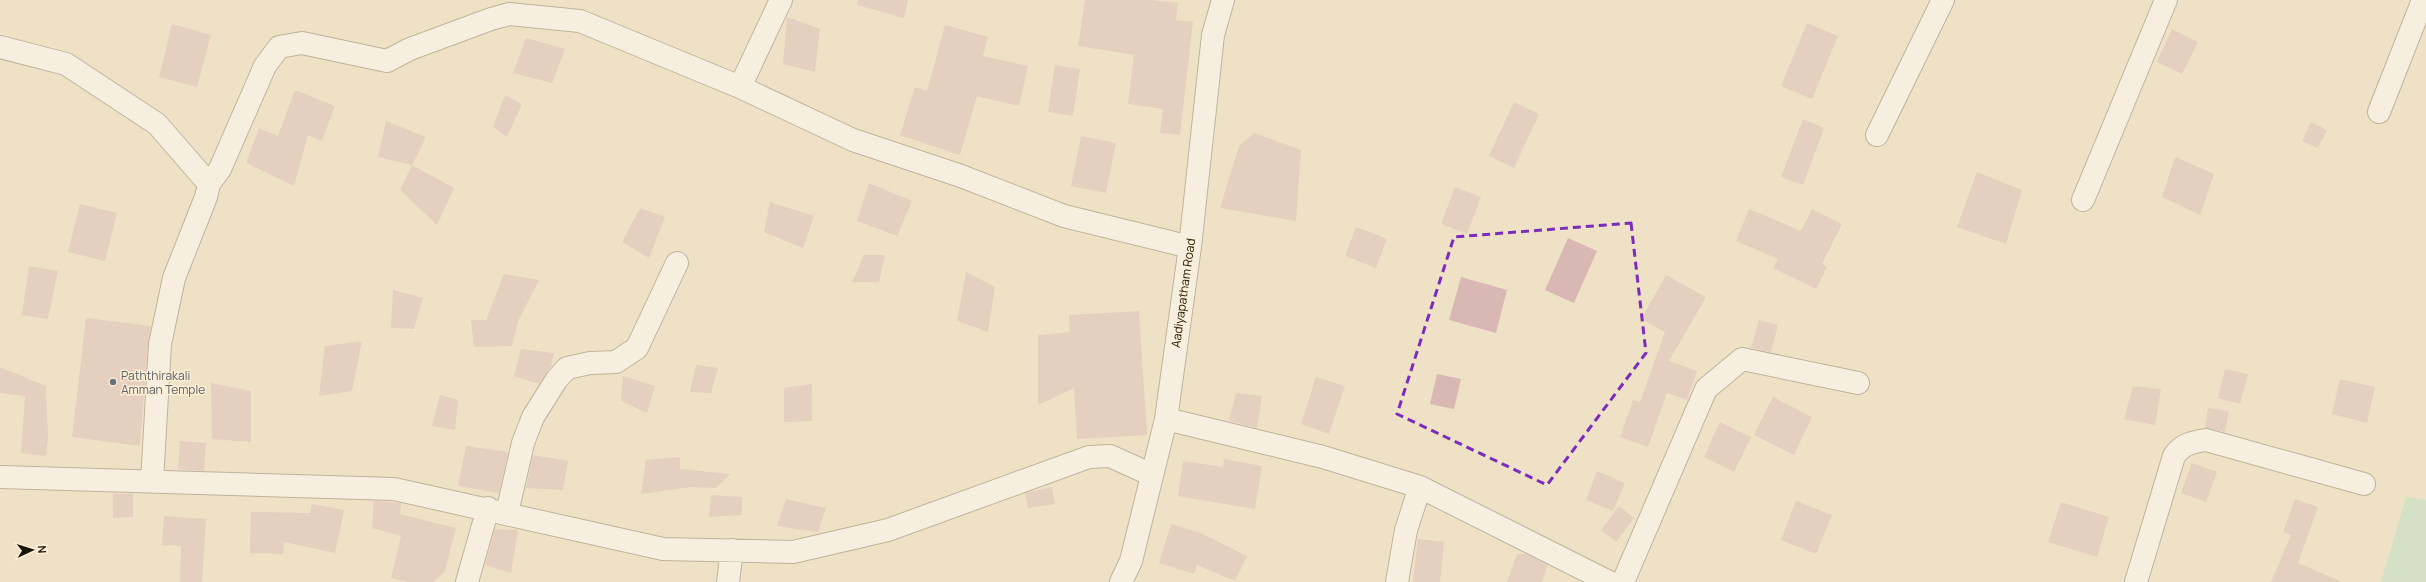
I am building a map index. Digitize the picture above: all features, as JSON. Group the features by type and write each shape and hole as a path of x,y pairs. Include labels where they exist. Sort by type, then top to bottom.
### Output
{"street":[{"path":"740,87 781,0"},
{"name":"Aadiyapatham Road","path":"1121,582 1132,561 1166,419 1190,247 1213,35 1223,0"},
{"path":"1877,135 1943,0"},
{"path":"2083,200 2166,0"},
{"path":"2380,112 2424,0"},
{"path":"152,481 160,344 174,278 206,197 209,184 220,169 265,66 279,47 302,43 387,61 417,46 490,19 509,7 580,21 740,87 853,140 961,176 1064,216 1190,247"},
{"path":"0,47 66,64 157,124 209,184"},
{"path":"467,582 497,511 533,417 557,379 567,368 590,363 616,362 637,348 677,263"},
{"path":"1623,582 1706,389 1742,359 1858,383"},
{"path":"1166,419 1323,458 1420,487 1609,582"},
{"path":"2142,580 2174,456 2179,449 2191,442 2206,440 2364,484"},
{"path":"0,477 394,489 663,549 793,552 888,530 1089,457 1110,456 1152,475"},
{"path":"1397,582 1406,530 1420,487"},
{"path":"728,582 732,550"}],"highlighted area":[{"path":"1631,223 1646,353 1547,485 1397,414 1454,237"}],"green space":[{"path":"2406,497 2426,500 2426,582 2381,582"}],"building":[{"path":"858,0 908,0 904,18 857,5"},
{"path":"1085,0 1151,0 1178,3 1176,20 1193,22 1180,135 1160,133 1163,109 1128,104 1134,55 1078,46"},
{"path":"787,17 820,29 815,72 783,64"},
{"path":"1807,23 1838,36 1812,99 1781,86"},
{"path":"172,24 211,35 197,87 159,77"},
{"path":"945,25 988,37 983,56 1028,66 1019,106 977,96 960,155 900,135 915,87 927,91"},
{"path":"2172,29 2198,42 2182,74 2157,62"},
{"path":"526,38 565,49 552,83 513,73"},
{"path":"1055,65 1080,69 1073,116 1048,112"},
{"path":"295,90 335,106 322,141 308,135 294,186 246,163 259,128 278,136"},
{"path":"505,95 522,104 507,137 493,127"},
{"path":"1514,102 1539,114 1514,168 1489,156"},
{"path":"1803,119 1824,128 1803,185 1781,177"},
{"path":"386,121 426,137 412,165 378,157"},
{"path":"2311,122 2327,130 2318,148 2302,141"},
{"path":"1254,133 1301,150 1296,221 1220,208 1239,146"},
{"path":"1081,136 1116,143 1106,193 1071,186"},
{"path":"2175,157 2214,174 2200,215 2162,197"},
{"path":"412,165 454,188 437,225 400,190"},
{"path":"1977,172 2022,190 2006,244 1957,227"},
{"path":"869,183 912,201 897,236 857,221"},
{"path":"1455,187 1481,197 1467,234 1441,224"},
{"path":"770,202 814,216 803,248 764,232"},
{"path":"80,204 117,213 105,261 68,252"},
{"path":"640,208 665,217 649,258 622,242"},
{"path":"1749,209 1801,231 1812,209 1842,224 1822,264 1827,267 1816,289 1773,268 1778,259 1736,241"},
{"path":"1356,227 1387,239 1376,268 1345,256"},
{"path":"1568,238 1597,251 1574,303 1545,290"},
{"path":"864,255 885,255 879,282 852,282"},
{"path":"29,266 58,271 48,319 22,315"},
{"path":"966,272 995,287 988,332 957,321"},
{"path":"504,274 539,280 518,321 512,346 474,347 471,320 486,320"},
{"path":"1666,275 1706,297 1669,361 1697,371 1687,400 1667,393 1648,447 1620,437 1633,400 1640,402 1665,332 1641,319"},
{"path":"1461,277 1507,290 1496,333 1449,320"},
{"path":"393,290 423,298 414,329 391,328"},
{"path":"1139,311 1147,435 1077,439 1074,388 1038,405 1038,335 1070,332 1069,315"},
{"name":"Paththirakali Amman Temple","path":"86,318 151,326 148,343 140,446 72,437"},
{"path":"1759,320 1778,325 1771,352 1751,348"},
{"path":"362,341 352,391 319,396 325,346"},
{"path":"521,349 554,353 551,366 539,384 514,376"},
{"path":"696,365 718,368 711,393 690,392"},
{"path":"0,367 46,386 48,438 46,456 21,453 25,396 0,393"},
{"path":"2225,369 2248,374 2240,404 2218,398"},
{"path":"1437,374 1461,379 1454,409 1430,404"},
{"path":"623,376 655,386 647,413 621,401"},
{"path":"1316,377 1345,386 1329,434 1301,424"},
{"path":"2340,379 2375,387 2367,423 2332,414"},
{"path":"211,383 251,391 251,442 212,439"},
{"path":"812,384 812,421 784,422 784,388"},
{"path":"2133,386 2161,389 2155,425 2124,419"},
{"path":"1236,393 1262,396 1257,428 1229,421"},
{"path":"440,395 458,400 455,430 432,426"},
{"path":"1773,397 1812,417 1794,455 1754,435"},
{"path":"2208,408 2229,411 2225,432 2205,428"},
{"path":"1720,422 1751,437 1734,472 1704,457"},
{"path":"180,441 206,443 204,471 178,469"},
{"path":"466,446 508,452 499,493 458,486"},
{"path":"533,455 568,461 563,490 526,488"},
{"path":"680,457 680,469 730,474 716,488 690,487 641,494 646,460"},
{"path":"1224,459 1262,466 1255,509 1178,496 1183,461 1223,467"},
{"path":"2192,463 2217,472 2206,502 2181,493"},
{"path":"1597,471 1625,483 1613,511 1586,500"},
{"path":"1052,487 1055,504 1028,508 1025,493"},
{"path":"113,494 133,494 133,517 113,518"},
{"path":"711,495 742,497 742,515 709,517"},
{"path":"786,499 826,508 818,532 777,526"},
{"path":"2295,499 2318,507 2298,563 2342,582 2271,582 2291,535 2283,532"},
{"path":"374,501 401,503 400,514 456,528 445,571 433,582 408,582 391,578 401,536 372,528"},
{"path":"1796,501 1832,515 1816,554 1781,540"},
{"path":"2061,502 2109,517 2097,557 2048,542"},
{"path":"312,504 344,510 335,553 284,542 283,554 250,553 251,512 310,513"},
{"path":"1619,506 1634,518 1616,542 1601,530"},
{"path":"164,516 206,519 202,582 180,582 181,546 162,545"},
{"path":"1171,524 1201,533 1247,556 1235,581 1197,565 1194,574 1159,563"},
{"path":"495,529 518,530 511,573 485,565"},
{"path":"1418,539 1444,542 1440,582 1413,582"},
{"path":"1517,554 1526,554 1548,565 1542,582 1507,582"}],"place":[{"name":"Paththirakali Amman Temple","path":"113,382"}]}
